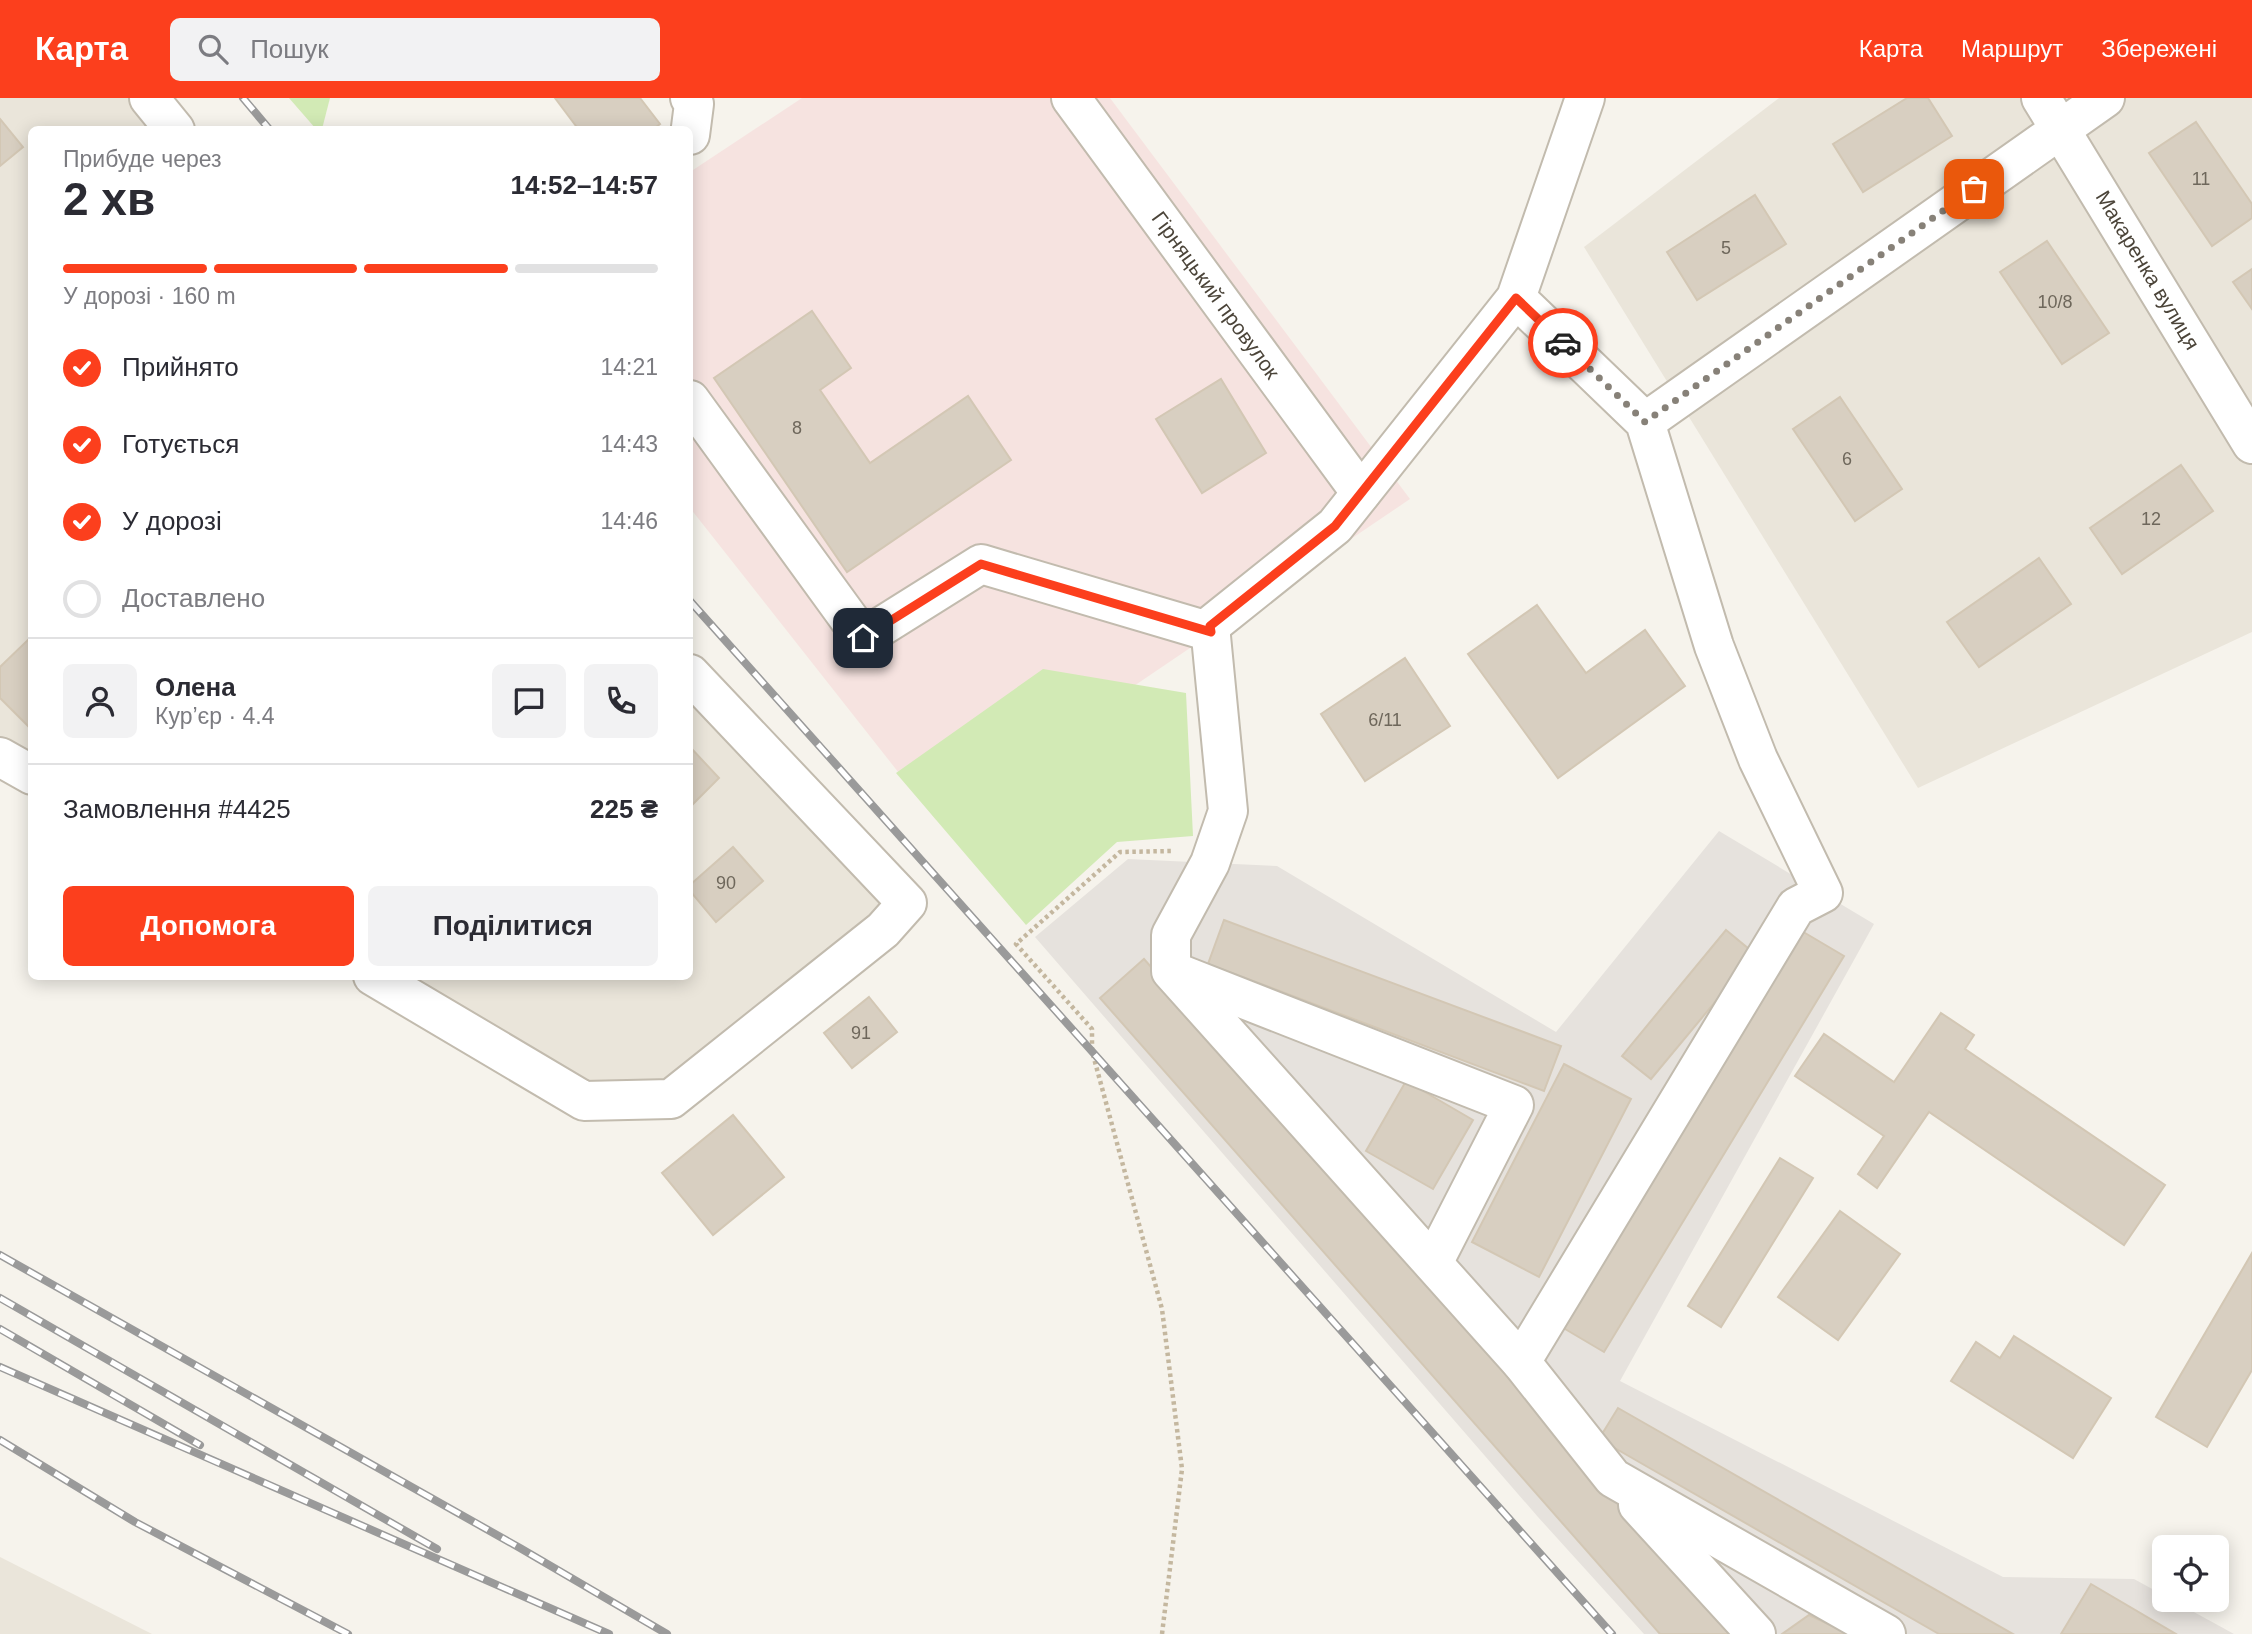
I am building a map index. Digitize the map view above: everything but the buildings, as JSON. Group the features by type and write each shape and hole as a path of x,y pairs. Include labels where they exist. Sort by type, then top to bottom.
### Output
{"street":[{"path":"149,98 172,126"},
{"path":"690,98 694,104 691,126"},
{"name":"Гірняцький провулок","path":"1072,98 1361,493"},
{"path":"1171,953 1228,811 1210,626 1335,526 1516,298 1585,98"},
{"path":"1645,422 2051,112 2105,98"},
{"name":"Макаренка вулиця","path":"2051,112 2252,444"},
{"path":"1516,298 1645,422 1714,646 1758,759 1823,893 1796,907 1521,1362"},
{"path":"693,404 863,638 981,564 1211,632"},
{"path":"380,980 584,1101 671,1099 883,930 906,903 693,677"},
{"path":"0,757 28,773"},
{"path":"1171,953 1514,1105 1433,1263"},
{"path":"1171,953 1433,1263 1521,1362 1613,1478 1756,1634"},
{"path":"1613,1478 1886,1634"}],"path":[{"path":"1162,1634 1182,1469 1162,1309 1092,1051 1092,1029 1016,944 1119,852 1214,851"}],"shaded area":[{"path":"0,98 145,98 168,126 28,126 28,770 0,754"},
{"path":"802,98 1110,98 1410,499 936,820 693,512 693,170"},
{"path":"1779,98 2252,98 2252,632 1918,788 1584,247"},
{"path":"693,682 903,904 670,1095 585,1096 386,980 693,980"},
{"path":"1719,831 1874,924 1620,1381 2003,1577 2134,1579 2152,1589 2152,1612 2194,1612 2234,1634 1644,1634 1538,1517 1035,937 1128,859 1277,866 1556,1032"},
{"path":"0,1557 152,1634 0,1634"}],"green space":[{"path":"289,98 330,98 323,126 313,126"},
{"path":"1043,669 1186,693 1193,836 1117,842 1026,925 896,773"}],"railway":[{"path":"243,98 267,126"},
{"path":"693,604 1612,1634"},
{"path":"0,1255 520,1548 667,1634"},
{"path":"0,1298 437,1549"},
{"path":"0,1329 200,1445"},
{"path":"0,1367 609,1634"},
{"path":"0,1440 135,1522 348,1634"}],"way so far":[{"path":"1563,343 1645,422 1974,189"}],"route":[{"path":"863,638 981,564 1211,632 1210,626 1335,526 1516,298 1563,343"}]}
